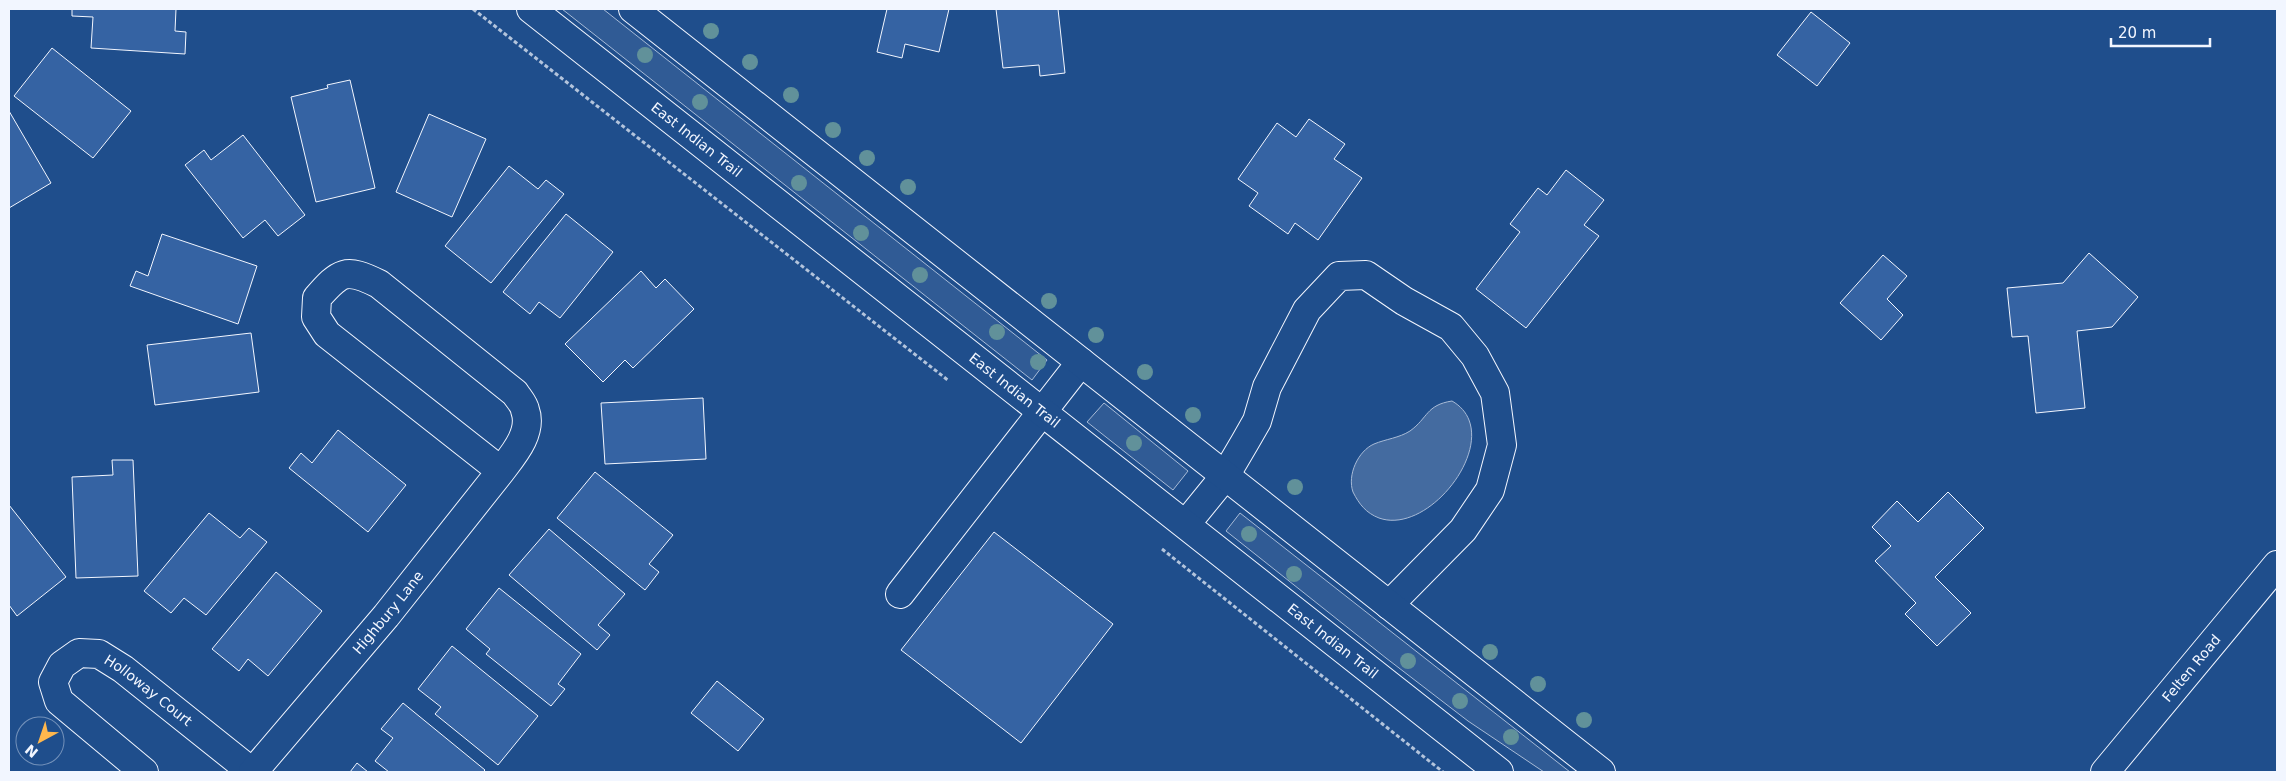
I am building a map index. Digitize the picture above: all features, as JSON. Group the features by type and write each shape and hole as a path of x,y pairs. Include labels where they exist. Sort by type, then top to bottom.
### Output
{"main road":[{"name":"East Indian Trail","path":"531,9 1499,772"},
{"path":"633,9 1601,772"},
{"name":"Highbury Lane","path":"253,772 386,616 501,471 518,449 527,426 526,410 515,393 379,284 363,276 349,274 337,276 317,298 316,317 326,334 501,471"},
{"path":"1186,524 1225,476 1257,421 1267,387 1307,310 1339,276 1366,275 1404,302 1450,326 1475,356 1496,393 1502,445 1490,490 1463,530 1389,605"},
{"path":"900,594 1080,362"},
{"name":"Felten Road","path":"2106,772 2277,564"},
{"name":"Holloway Court","path":"144,772 59,701 53,682 62,665 79,652 99,654 123,669 253,772"}],"path":[{"path":"473,9 956,387"},
{"path":"1158,546 1443,772"}],"shaded area":[{"path":"562,9 603,9 1047,360 1032,380"},
{"path":"1452,401 1467,416 1472,435 1467,457 1456,479 1440,498 1421,512 1400,520 1379,518 1370,514 1363,508 1353,492 1352,485 1355,464 1363,452 1374,444 1410,431 1432,409"},
{"path":"1104,403 1188,471 1173,490 1087,422"},
{"path":"1240,513 1570,772 1544,772 1468,721 1386,658 1226,531"}],"building":[{"path":"72,9 176,9 175,31 186,32 185,54 91,48 93,17 72,16"},
{"path":"887,9 949,9 939,52 905,44 902,58 877,52"},
{"path":"996,9 1058,9 1065,73 1040,76 1039,65 1003,68"},
{"path":"1811,12 1850,43 1817,86 1777,55"},
{"path":"52,48 131,111 93,158 14,96"},
{"path":"350,80 375,188 316,202 291,97 328,88 327,85"},
{"path":"9,111 51,183 9,208"},
{"path":"429,114 486,139 452,217 396,192"},
{"path":"1309,119 1345,144 1334,159 1362,178 1318,240 1295,223 1288,234 1249,206 1258,193 1238,179 1277,123 1296,137"},
{"path":"243,135 305,215 278,236 265,220 243,238 185,165 204,150 211,160"},
{"path":"509,166 538,189 546,180 564,194 491,283 445,246"},
{"path":"1566,170 1604,200 1584,225 1599,236 1526,328 1476,289 1520,232 1510,224 1538,188 1547,195"},
{"path":"566,214 613,252 560,318 539,302 530,314 503,292"},
{"path":"162,234 257,266 238,324 130,286 136,271 148,276"},
{"path":"2089,253 2138,297 2112,327 2077,331 2085,408 2036,413 2028,336 2012,337 2007,288 2063,283"},
{"path":"1883,255 1907,276 1887,299 1903,315 1881,340 1840,303"},
{"path":"641,271 656,288 665,279 694,309 633,368 625,360 603,382 565,344"},
{"path":"251,333 259,392 155,405 147,345"},
{"path":"703,398 706,459 605,464 601,403"},
{"path":"338,430 406,485 368,532 289,468 301,453 312,463"},
{"path":"112,460 133,460 138,576 76,578 72,477 113,475"},
{"path":"595,472 673,535 649,564 659,572 645,590 557,518"},
{"path":"1948,492 1984,528 1935,577 1971,613 1937,646 1905,614 1916,603 1875,561 1891,546 1872,527 1897,501 1918,522"},
{"path":"9,505 66,577 17,616 9,605"},
{"path":"209,513 240,538 249,528 267,542 206,615 184,598 171,613 144,591"},
{"path":"549,529 625,594 598,625 610,635 597,650 509,575"},
{"path":"994,532 1113,624 1021,743 901,650"},
{"path":"276,572 322,611 268,676 248,659 239,671 212,649"},
{"path":"499,588 581,654 558,684 565,689 551,706 486,654 490,649 466,629"},
{"path":"452,646 538,716 498,765 435,714 441,707 418,689"},
{"path":"717,681 764,719 738,751 691,713"},
{"path":"403,703 485,770 483,772 389,772 375,761 393,738 381,729"},
{"path":"357,763 368,772 350,772"}]}
